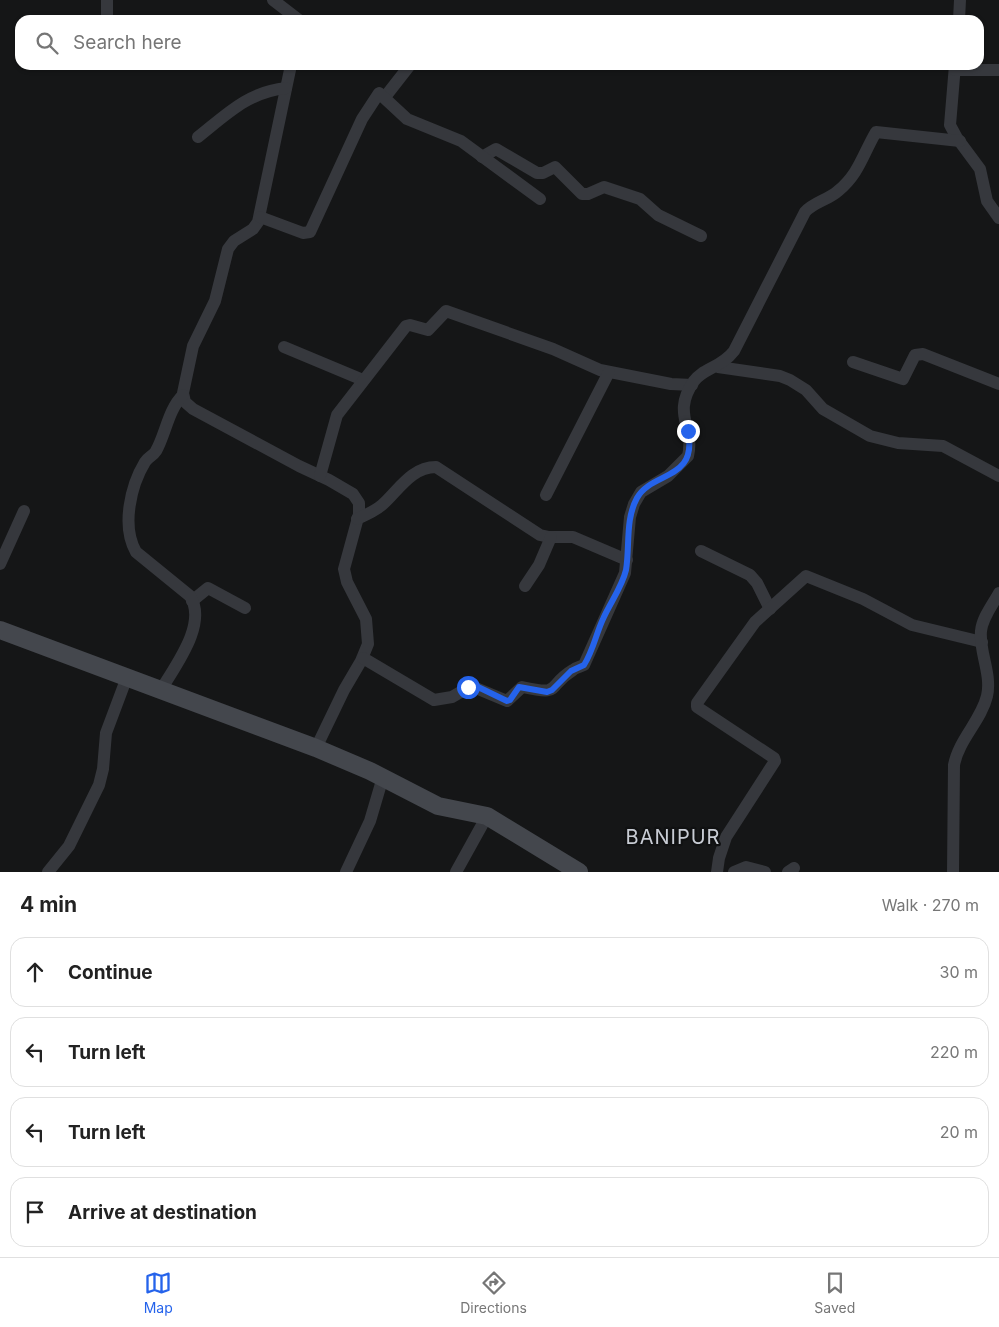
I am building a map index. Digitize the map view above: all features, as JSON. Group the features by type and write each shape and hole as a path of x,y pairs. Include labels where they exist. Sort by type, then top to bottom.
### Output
{"street":[{"path":"107,0 107,15"},
{"path":"273,0 292,15"},
{"path":"959,15 960,0"},
{"path":"984,69 999,70"},
{"path":"290,70 260,216 253,229 234,241 228,249 215,301 193,346 183,395 185,402 193,409 346,489 357,498 359,506 357,520 344,569 347,582 363,611 368,626 368,644 363,658 344,690 316,748"},
{"path":"385,97 406,70"},
{"path":"955,70 950,124 980,169 987,201 999,218"},
{"path":"198,137 246,99 268,90 286,88"},
{"path":"260,216 294,231 308,233 367,110 379,94 385,97 407,119 455,137 540,199"},
{"path":"363,658 432,700 452,697 471,686 507,701 510,700 519,687 543,691 552,690 571,671 586,662 625,573 630,517 638,497 641,492 668,476 688,456 689,437 683,409 692,385 698,377 726,361 737,346 805,212 813,205 837,192 850,180 862,164 876,132 960,141"},
{"path":"482,157 496,149 535,172 543,173 554,166 582,194 588,194 597,188 604,187 626,193 643,200 650,210 658,215 700,236"},
{"path":"320,476 334,422 363,380 406,326 410,325 428,330 446,311 472,319 513,337 553,349 590,366 609,372 671,384 692,385"},
{"path":"284,347 363,380"},
{"path":"853,362 903,379 915,355 923,354 999,384"},
{"path":"718,367 780,376 806,390 823,409 870,436 898,443 943,446 999,476"},
{"path":"546,495 609,372"},
{"path":"161,690 194,629 192,601 190,596 136,552 132,542 130,520 132,495 138,476 146,460 156,451 176,403 183,395"},
{"path":"357,520 379,508 405,480 421,471 436,467 530,530 551,537 573,536 627,560"},
{"path":"0,564 24,511"},
{"path":"525,586 543,558 551,537"},
{"path":"701,551 750,575 757,583 770,609"},
{"path":"717,872 719,858 726,837 775,761 774,758 736,731 697,707 697,703 755,622 808,576 863,599 912,625 982,642"},
{"path":"192,601 208,588 245,608"},
{"path":"952,872 954,765 958,750 987,696 988,674 982,642 982,624 999,593"},
{"path":"0,630 316,748 383,778 438,806 488,816 580,872"},
{"path":"48,872 69,846 99,785 103,769 106,733 127,677"},
{"path":"346,872 370,820 383,778"},
{"path":"456,872 488,816"},
{"path":"734,872 750,867 765,872"}],"district":[{"name":"BANIPUR","path":"673,837"}],"route":[{"path":"468,687 478,687 507,701 510,700 519,687 547,692 552,690 571,671 584,665 625,573 629,523 634,504 641,492 668,476 686,460 689,452 688,431"}]}
